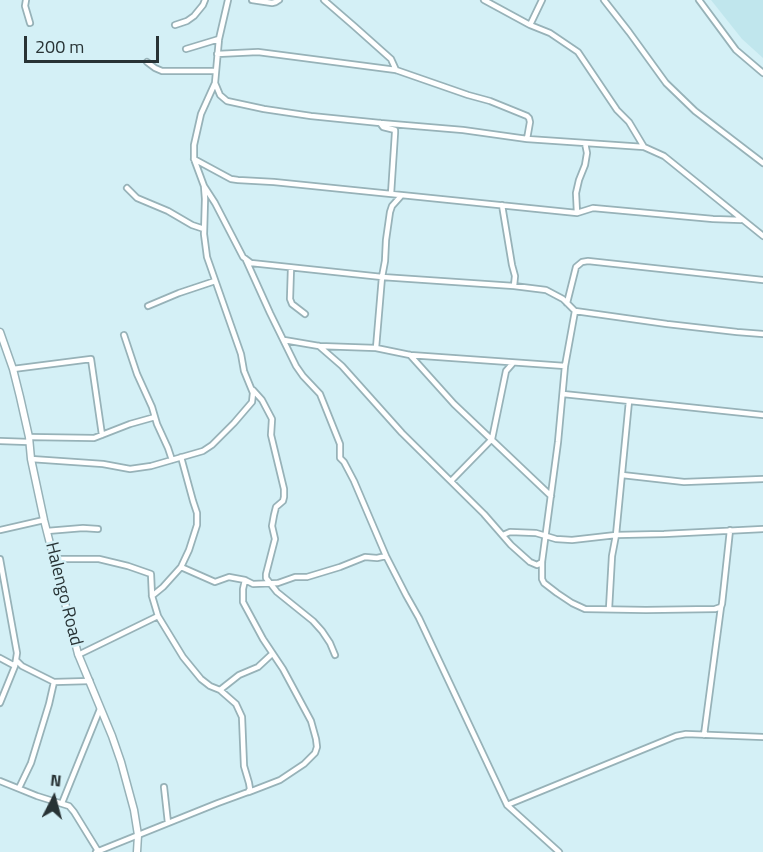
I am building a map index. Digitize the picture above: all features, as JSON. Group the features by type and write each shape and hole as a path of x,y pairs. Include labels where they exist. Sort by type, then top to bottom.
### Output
{"street":[{"path":"26,0 25,6 30,23"},
{"path":"175,25 194,16 205,0"},
{"path":"228,0 219,39 215,83 201,114 194,145 194,159 204,186 246,260 296,366 320,394 340,444 340,458 354,481 386,556 507,805 559,852"},
{"path":"252,0 272,3 279,0"},
{"path":"324,0 391,59 396,70"},
{"path":"484,0 550,33 578,52 617,110 629,122 644,147"},
{"path":"530,25 542,0"},
{"path":"604,0 672,89 695,111 763,163"},
{"path":"699,0 736,50 763,73"},
{"path":"186,49 219,39"},
{"path":"217,54 258,52 396,70 490,101 527,116 530,122 526,139"},
{"path":"147,62 162,71 216,71"},
{"path":"215,83 220,95 227,101 311,116 463,129 526,139 644,147 664,156 763,236"},
{"path":"380,123 383,127 394,130 395,133 391,194"},
{"path":"577,213 579,180 587,153 585,143"},
{"path":"194,159 231,179 577,213 593,208 742,220"},
{"path":"31,459 103,464 130,469 151,466 203,451 220,438 252,402 253,393 244,371 241,354 207,258 204,186"},
{"path":"127,188 137,198 204,229"},
{"path":"376,348 390,212 392,206 402,196"},
{"path":"502,206 515,276 514,286"},
{"path":"246,260 291,268 382,278 546,290 558,295 574,311 763,334"},
{"path":"567,303 576,267 588,261 763,280"},
{"path":"291,268 290,299 292,304 304,314"},
{"path":"148,306 215,281"},
{"path":"574,311 565,366 542,562 542,579 556,593 585,609 704,610 721,607"},
{"name":"Halengo Road","path":"0,332 13,369 44,520 78,655 121,762 134,810 138,835 137,852"},
{"path":"124,335 137,374 150,401 172,460"},
{"path":"284,340 319,346 376,348 410,355 565,366"},
{"path":"319,346 342,366 402,433 484,514 511,545 530,562 537,565 542,562"},
{"path":"410,355 454,404 551,496"},
{"path":"13,369 90,359 102,435"},
{"path":"451,481 492,439 506,371 513,363"},
{"path":"251,388 262,400 272,418 271,435 284,489 283,501 276,507 274,515 272,526 275,539 266,574 269,583 277,592 317,626 327,638 335,655"},
{"path":"563,393 763,415"},
{"path":"609,609 612,556 629,401"},
{"path":"0,441 90,438 155,417"},
{"path":"152,596 181,567 189,550 198,517 182,457"},
{"path":"622,475 684,482 763,479"},
{"path":"0,530 44,520"},
{"path":"47,531 98,529"},
{"path":"503,535 510,532 536,533 546,537 572,540 616,535 763,529"},
{"path":"704,735 730,530"},
{"path":"181,567 215,582 229,577 253,584 284,582 340,567 365,557 386,556"},
{"path":"0,559 15,643 16,664 0,703"},
{"path":"54,559 99,559 151,574 152,596 158,616 183,657 201,679 220,690 236,704 242,717 244,766 250,789 248,792"},
{"path":"0,781 69,806 97,852 280,780 304,764 315,753 317,747 315,731 283,669 243,602 245,580"},
{"path":"78,655 158,616"},
{"path":"220,690 239,675 258,667 273,654"},
{"path":"0,657 54,682 90,681"},
{"path":"19,789 31,764 54,682"},
{"path":"62,803 100,709"},
{"path":"507,805 676,736 686,734 763,737"},
{"path":"164,787 168,823"}],"shaded area":[{"path":"711,0 763,0 763,58 742,39"}]}
